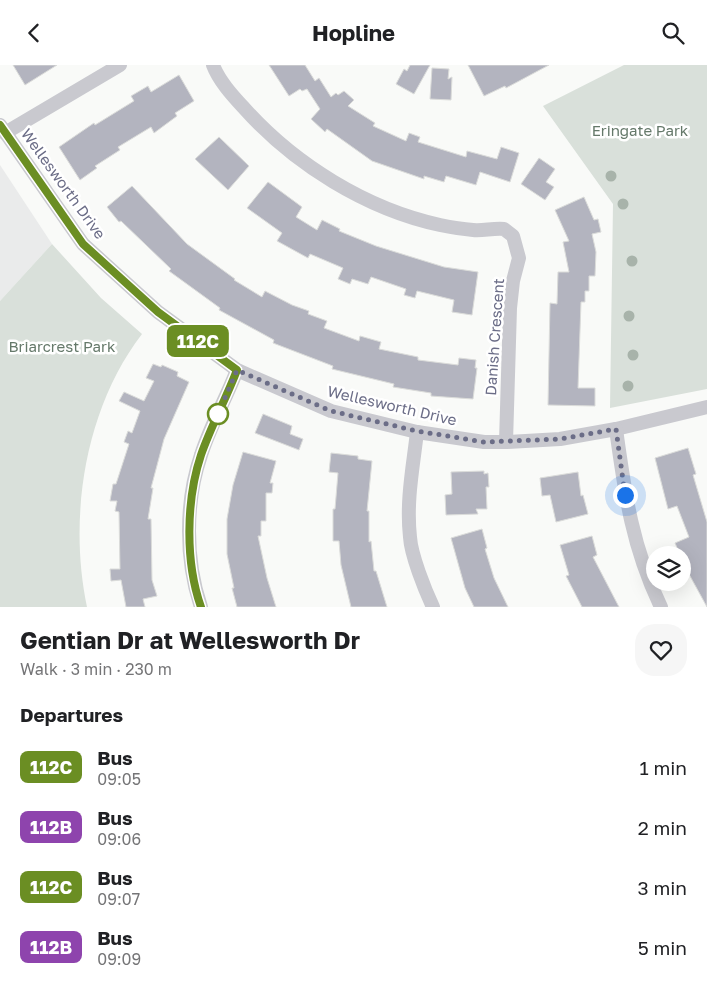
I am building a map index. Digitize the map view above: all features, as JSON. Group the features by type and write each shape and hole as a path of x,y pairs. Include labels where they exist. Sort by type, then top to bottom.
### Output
{"street":[{"path":"2,129 120,65"},
{"name":"Danish Crescent","path":"213,65 234,98 279,143 325,176 359,196 390,209 439,225 475,231 504,229 513,236 519,258 513,281 510,307 506,442"},
{"name":"Wellesworth Drive","path":"2,129 83,244 158,312 237,370 331,411 417,431 484,442 506,442 560,439 616,429 707,407"},
{"path":"201,607 191,562 192,490 201,455 237,370"},
{"path":"616,429 628,513 641,562 662,607"},
{"path":"417,431 409,499 410,539 423,584 433,607"}],"shaded area":[{"path":"0,165 52,244 0,301"}],"green space":[{"name":"Eringate Park","path":"624,65 707,65 707,389 610,408 613,204 543,106"},
{"name":"Briarcrest Park","path":"52,244 101,298 142,334 122,363 107,395 95,429 86,464 81,501 80,537 87,607 0,607 0,301"}],"building":[{"path":"13,65 57,65 25,85"},
{"path":"269,65 305,65 315,81 319,78 331,97 336,93 338,95 344,91 354,100 348,106 375,123 373,126 406,141 409,133 420,137 418,142 466,157 467,151 497,159 501,147 519,153 510,182 480,172 476,185 446,176 444,182 424,176 424,179 372,161 327,129 325,132 311,119 320,109 307,89 302,91 300,89 289,96"},
{"path":"410,65 430,65 414,94 396,84 404,69 407,71"},
{"path":"468,65 549,65 506,88 505,86 484,96"},
{"path":"432,68 449,69 448,79 452,77 451,100 430,99"},
{"path":"179,75 194,101 175,113 177,116 154,133 151,127 118,147 120,150 95,166 97,168 80,180 59,147 94,123 95,125 134,101 131,96 148,86 151,92"},
{"path":"219,137 249,166 228,190 195,159"},
{"path":"539,158 555,169 546,182 554,187 545,200 521,184"},
{"path":"268,182 302,207 296,217 317,230 322,220 340,229 339,231 376,246 444,267 478,272 472,315 452,312 454,300 417,291 415,298 404,295 406,289 371,277 368,284 352,279 350,284 338,279 343,268 310,254 308,258 277,241 282,233 247,208"},
{"path":"132,186 187,244 234,280 262,297 265,291 292,305 309,311 308,314 327,321 324,328 359,341 360,336 381,342 379,349 418,357 418,360 458,365 459,358 476,360 475,368 477,368 473,399 431,396 431,393 393,387 394,384 332,369 333,366 273,343 274,340 219,310 220,308 169,271 171,269 121,221 119,222 107,207"},
{"path":"584,197 594,220 598,219 601,232 592,234 596,252 595,276 589,276 589,291 585,291 585,302 581,302 578,388 595,388 595,406 548,405 550,303 557,304 558,272 569,272 563,242 569,241 555,210"},
{"path":"153,364 161,367 162,365 178,372 177,376 189,382 164,439 151,488 153,488 148,519 151,519 152,580 157,596 143,599 145,607 126,607 121,580 111,581 110,569 120,569 119,512 115,511 117,501 110,501 113,484 116,484 129,444 124,442 128,431 132,433 140,411 119,401 124,392 144,401 154,381 146,378"},
{"path":"263,414 292,426 290,434 303,439 299,450 255,433"},
{"path":"688,448 696,474 693,475 707,522 707,607 691,578 691,546 676,546 675,543 689,537 677,506 668,509 655,458"},
{"path":"243,452 276,461 270,483 273,483 272,493 266,493 266,521 261,521 261,536 258,536 267,578 276,607 237,607 232,588 234,588 227,554 227,519 233,485"},
{"path":"331,453 358,456 358,459 372,461 367,511 369,511 369,542 371,541 374,571 376,571 387,607 351,607 341,565 339,541 333,541 333,509 335,509 338,473 329,472"},
{"path":"484,471 484,474 488,473 489,487 486,487 487,509 476,509 478,514 446,515 445,495 452,494 451,472"},
{"path":"578,472 581,496 583,495 588,514 556,522 550,495 542,496 540,478"},
{"path":"482,529 487,548 485,549 494,578 508,607 474,607 465,588 451,538"},
{"path":"592,536 597,555 593,557 619,607 582,607 566,576 569,575 560,545"}],"bus line":[{"name":"112C","path":"0,125 83,244 158,312 237,370 201,455 192,490 190,508 191,562 194,583 201,607"}],"route":[{"path":"218,414 237,370 331,411 417,431 484,442 560,439 616,429 625,495"}]}
